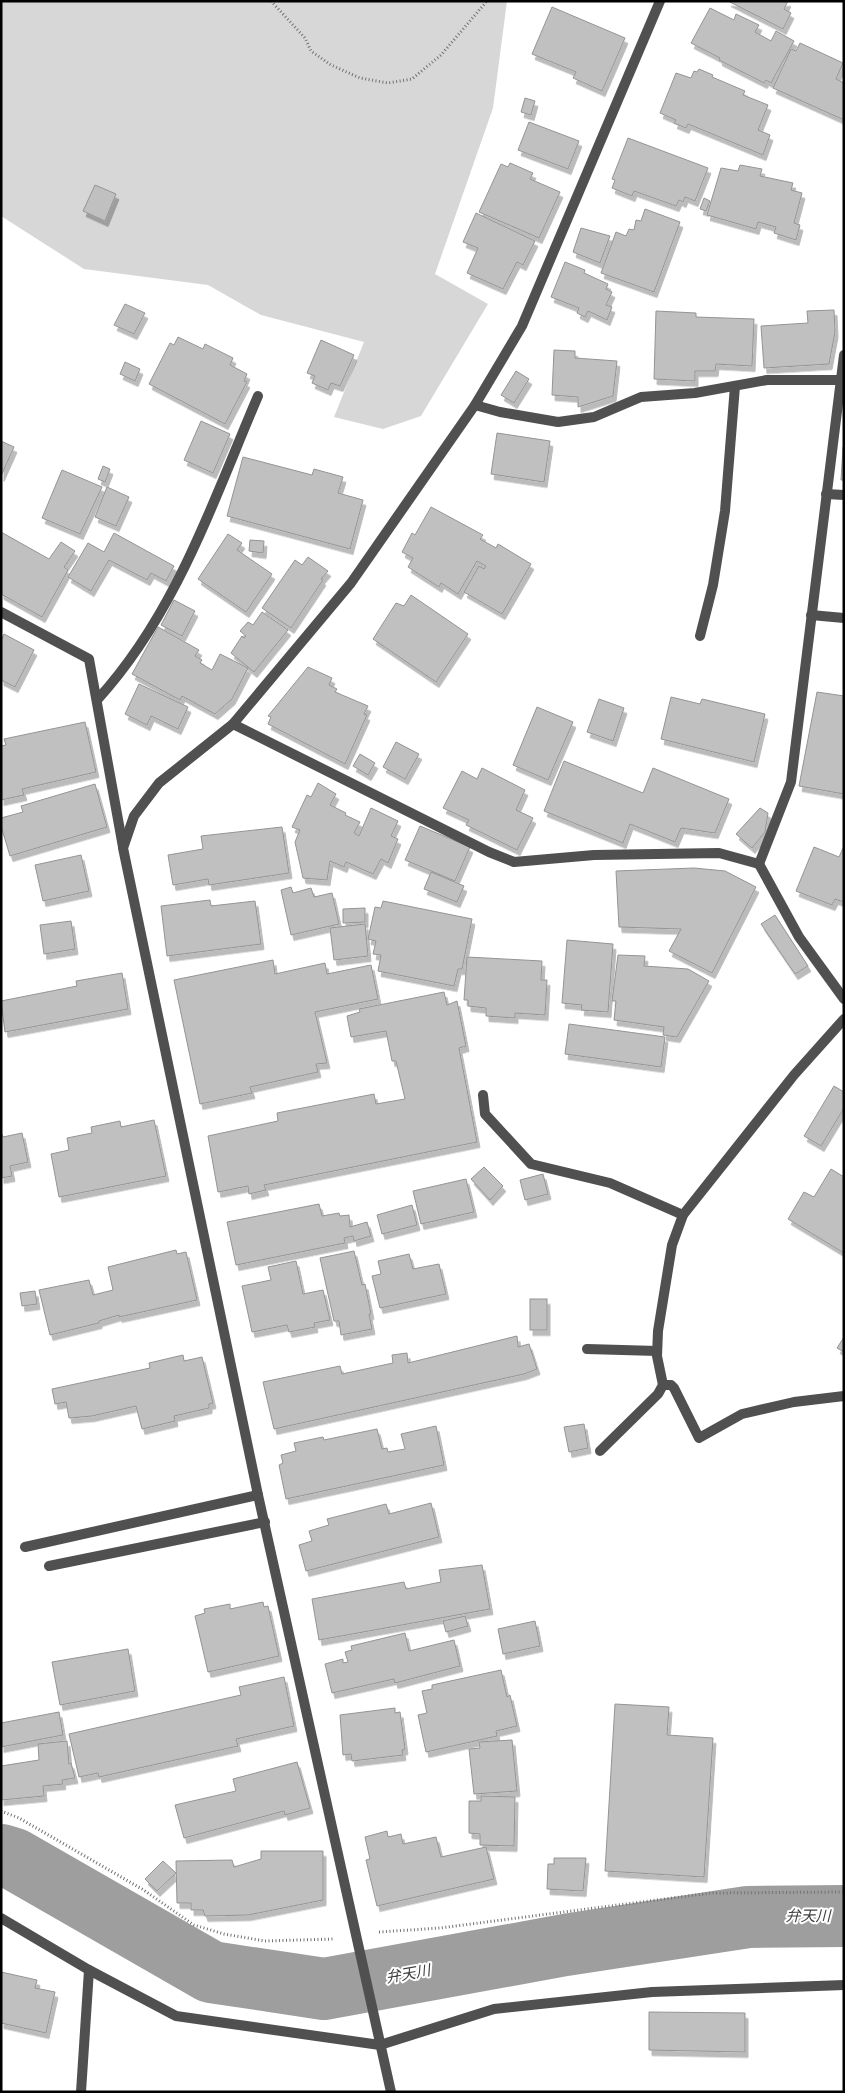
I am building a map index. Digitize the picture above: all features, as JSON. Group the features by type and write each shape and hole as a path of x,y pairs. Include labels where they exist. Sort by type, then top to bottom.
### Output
{"street":[{"path":"123,848 134,816 159,783 233,724 351,583 475,405 522,326 660,1"},
{"path":"760,864 790,782 844,355"},
{"path":"475,405 500,412 558,422 594,416 642,397 695,393 767,380 840,380"},
{"path":"700,636 713,585 725,511 735,386"},
{"path":"98,700 116,679 152,628 167,602 186,564 258,396"},
{"path":"826,494 844,495"},
{"path":"1,612 89,658 123,848 258,1495 391,2092"},
{"path":"811,615 844,618"},
{"path":"233,724 489,852 514,862 594,855 719,853 760,864 799,937 844,1000"},
{"path":"600,1451 658,1394 663,1385 657,1351 658,1331 672,1245 683,1215 794,1075 844,1019"},
{"path":"483,1095 485,1114 531,1164 610,1183 683,1215"},
{"path":"587,1349 657,1351"},
{"path":"663,1385 671,1384 674,1388 699,1438 742,1414 794,1402 844,1396"},
{"path":"25,1547 258,1495"},
{"path":"49,1566 265,1522"},
{"path":"1,1918 89,1970 176,2016 380,2045 494,2009 652,1992 844,1985"},
{"path":"81,2092 89,1970"}],"path":[{"path":"271,1 305,38 311,51 331,65 360,78 388,83 412,79 441,55 487,1"},
{"path":"1,1811 19,1818 142,1889 194,1925 224,1934 265,1941 330,1940 358,1937 711,1893 844,1892"}],"shaded area":[{"path":"1,1 507,1 493,108 435,274 488,304 421,416 383,429 334,417 364,342 261,315 208,285 84,269 1,216"}],"building":[{"path":"728,1 788,1 784,9 791,13 783,29"},
{"path":"552,7 625,38 602,91 573,78 576,72 532,54"},
{"path":"710,8 734,20 736,14 759,25 755,32 771,41 776,31 794,41 771,83 766,80 764,83 691,43"},
{"path":"800,43 843,63 836,79 844,83 844,120 773,88 791,49 796,51"},
{"path":"699,69 713,75 712,77 745,91 743,95 768,105 758,130 770,135 763,155 688,124 686,128 674,123 676,120 660,113 676,73 691,78 694,71 697,72"},
{"path":"525,98 535,101 531,115 521,112"},
{"path":"529,122 579,141 568,169 518,150"},
{"path":"628,138 708,168 695,201 685,197 683,202 679,200 676,206 634,191 632,196 612,188 615,180 612,179"},
{"path":"510,163 533,173 530,179 560,192 539,238 479,212 501,164 508,167"},
{"path":"740,165 762,169 760,176 793,183 791,190 802,193 794,223 800,225 796,240 774,233 776,227 758,222 756,229 707,215 721,168 738,171"},
{"path":"95,185 116,194 105,221 83,211"},
{"path":"704,198 710,201 706,211 700,209"},
{"path":"645,209 680,222 654,292 601,273 616,232 626,236 629,229 634,230 636,220 641,221"},
{"path":"476,213 535,241 523,265 517,262 503,289 467,273 478,248 463,242"},
{"path":"581,228 610,236 600,263 573,252"},
{"path":"565,262 585,270 584,273 608,284 606,289 612,292 606,305 612,307 607,320 588,311 585,317 577,313 579,308 551,297"},
{"path":"125,304 145,313 134,334 114,325"},
{"path":"834,310 835,332 829,364 764,368 761,326 808,323 807,311"},
{"path":"656,311 696,313 696,317 754,319 752,366 716,364 715,371 695,371 695,381 654,379"},
{"path":"178,337 203,349 205,344 233,358 230,365 247,374 244,381 247,382 225,424 149,384 170,343 174,345"},
{"path":"321,340 354,355 340,386 331,383 328,390 312,383 315,376 307,373"},
{"path":"554,350 575,351 575,358 617,361 613,396 578,407 578,397 552,395"},
{"path":"125,362 140,369 135,381 120,374"},
{"path":"516,371 529,379 514,403 501,395"},
{"path":"201,421 230,434 213,473 184,460"},
{"path":"497,433 550,441 544,482 491,474"},
{"path":"1,441 14,447 1,476"},
{"path":"843,447 844,480 841,480"},
{"path":"243,457 312,475 314,469 343,477 338,493 363,500 350,549 227,516"},
{"path":"103,466 110,469 105,482 98,479"},
{"path":"62,470 102,487 80,534 42,518"},
{"path":"107,487 129,497 116,526 95,517"},
{"path":"431,507 483,535 480,539 496,548 498,544 531,564 502,614 464,592 479,566 484,569 486,566 477,561 458,594 441,583 439,587 408,567 413,558 402,552 412,533 415,535"},
{"path":"1,532 49,559 61,542 75,551 64,567 68,570 42,617 1,594"},
{"path":"114,533 174,566 166,581 151,573 147,580 109,560 91,591 68,577 88,543 104,552"},
{"path":"228,534 242,543 237,550 272,574 246,612 198,579"},
{"path":"250,540 264,541 263,553 249,551"},
{"path":"308,557 328,571 321,579 323,580 291,628 262,608 295,560 302,565"},
{"path":"411,595 468,634 436,682 373,639 396,603 404,606"},
{"path":"174,600 195,611 182,636 161,625"},
{"path":"262,612 288,630 254,672 231,653 242,636 244,638 246,636 240,631 248,622 253,625"},
{"path":"158,627 199,650 195,656 202,660 200,663 212,670 220,654 248,668 232,699 215,714 182,696 180,700 132,674"},
{"path":"4,634 34,650 15,687 1,680 1,641"},
{"path":"308,667 332,678 329,685 337,689 335,692 368,706 364,714 367,715 345,764 268,724 271,717 268,716"},
{"path":"139,684 188,707 178,729 151,716 147,725 125,714"},
{"path":"817,692 844,696 844,794 799,786"},
{"path":"671,697 700,704 702,699 765,714 754,762 661,739"},
{"path":"599,699 624,708 613,741 587,732"},
{"path":"537,707 573,722 548,780 513,765"},
{"path":"85,722 96,772 22,789 24,795 1,800 1,746 6,745 4,739"},
{"path":"396,742 419,754 405,779 383,767"},
{"path":"360,754 375,763 368,775 353,766"},
{"path":"564,761 643,793 653,768 729,799 715,833 681,828 675,842 630,824 623,843 544,811"},
{"path":"482,768 525,790 516,810 533,818 517,850 466,825 469,820 443,808 462,771 477,779"},
{"path":"318,783 336,794 330,805 360,822 354,833 359,836 371,808 398,821 391,836 398,839 388,863 381,859 373,874 346,862 344,867 330,861 327,880 303,878 295,842 300,830 292,827 307,795 311,797"},
{"path":"95,784 107,827 10,856 1,826 1,818 23,812 21,806"},
{"path":"760,808 768,813 765,832 752,848 736,834"},
{"path":"420,826 470,847 455,881 405,860"},
{"path":"282,827 289,873 209,885 208,879 173,885 168,855 203,849 201,836"},
{"path":"844,846 844,902 835,899 832,905 796,891 814,847 839,857"},
{"path":"81,855 89,891 43,901 35,865"},
{"path":"694,868 725,871 756,887 712,973 669,951 681,929 619,927 616,871"},
{"path":"431,872 464,886 457,902 424,889"},
{"path":"291,887 293,893 311,888 314,897 332,893 339,924 291,935 281,890"},
{"path":"210,900 211,906 255,901 261,944 167,956 161,906"},
{"path":"383,901 472,919 462,969 458,969 454,986 378,971 381,955 373,954 376,941 368,939 375,907 381,908"},
{"path":"365,908 365,922 343,923 343,909"},
{"path":"775,915 808,966 795,974 761,924"},
{"path":"71,921 75,949 44,954 40,925"},
{"path":"365,924 368,956 334,960 330,928"},
{"path":"567,940 613,944 608,1012 581,1010 582,1005 562,1003"},
{"path":"618,955 645,956 644,966 688,969 709,981 677,1037 663,1035 664,1027 614,1020 616,1001 612,1001"},
{"path":"467,957 542,961 541,980 547,980 545,1015 515,1013 515,1018 486,1016 486,1008 468,1006 468,1000 464,1000"},
{"path":"273,960 275,974 325,963 327,974 371,965 378,999 315,1012 327,1063 316,1064 318,1072 250,1087 252,1093 200,1104 174,980"},
{"path":"122,973 128,1009 5,1032 1,1001 77,986 76,981"},
{"path":"444,992 447,1005 457,1001 466,1046 459,1048 477,1142 264,1185 266,1190 249,1194 248,1186 218,1192 208,1136 278,1121 277,1113 374,1094 376,1104 405,1099 396,1061 392,1061 386,1031 351,1037 347,1016 360,1012 359,1009"},
{"path":"569,1024 665,1037 661,1067 565,1054"},
{"path":"834,1086 844,1092 844,1108 821,1146 804,1136"},
{"path":"154,1120 166,1176 59,1197 51,1154 69,1150 67,1138 92,1133 91,1127 120,1121 121,1127"},
{"path":"1,1132 3,1137 22,1133 28,1162 10,1166 12,1176 1,1178"},
{"path":"484,1167 503,1186 490,1200 471,1179"},
{"path":"831,1169 844,1177 844,1253 788,1219 804,1192 814,1197"},
{"path":"543,1174 548,1194 525,1200 520,1180"},
{"path":"466,1179 474,1212 421,1224 413,1191"},
{"path":"319,1204 322,1216 339,1213 340,1216 349,1215 350,1227 367,1222 371,1236 354,1241 353,1236 344,1238 345,1243 236,1265 227,1222"},
{"path":"412,1205 417,1225 382,1234 377,1215"},
{"path":"176,1250 177,1254 186,1252 197,1300 119,1317 119,1315 99,1321 99,1323 50,1335 39,1290 89,1280 93,1295 113,1290 108,1267"},
{"path":"354,1251 362,1285 365,1284 372,1329 341,1335 339,1321 334,1321 320,1258"},
{"path":"409,1254 413,1269 439,1264 446,1294 380,1308 372,1276 381,1274 378,1261"},
{"path":"296,1261 303,1294 323,1290 330,1320 314,1323 315,1327 289,1332 287,1325 252,1332 242,1286 271,1280 268,1267"},
{"path":"35,1291 37,1304 22,1306 20,1293"},
{"path":"530,1299 547,1299 547,1330 530,1330"},
{"path":"517,1336 518,1347 529,1344 537,1369 524,1374 274,1429 263,1382 340,1366 342,1374 393,1363 392,1355 407,1353 408,1363"},
{"path":"844,1337 844,1352 837,1348"},
{"path":"183,1355 184,1361 202,1357 213,1403 209,1404 209,1408 174,1416 175,1421 142,1429 136,1406 92,1416 69,1418 66,1402 55,1404 52,1389 150,1368 149,1363"},
{"path":"584,1424 588,1448 569,1452 564,1427"},
{"path":"436,1426 444,1465 286,1499 279,1465 283,1463 281,1455 296,1451 294,1443 323,1437 324,1440 377,1429 382,1449 387,1448 388,1452 405,1449 401,1434"},
{"path":"431,1503 439,1537 306,1571 299,1545 312,1541 309,1531 329,1525 327,1519 386,1504 389,1514"},
{"path":"482,1565 490,1609 319,1640 312,1599 404,1582 406,1589 441,1582 439,1570"},
{"path":"263,1602 264,1607 268,1606 279,1656 208,1672 195,1616 205,1613 204,1609 230,1604 230,1609"},
{"path":"465,1616 468,1626 446,1632 443,1621"},
{"path":"535,1621 540,1646 503,1654 498,1629"},
{"path":"405,1633 409,1651 454,1640 460,1666 395,1683 394,1679 332,1693 325,1664 343,1659 343,1663 348,1662 345,1652 352,1650 351,1646"},
{"path":"128,1649 135,1691 60,1705 52,1662"},
{"path":"501,1670 507,1697 510,1695 517,1726 496,1731 497,1736 426,1752 418,1715 427,1713 422,1691 432,1689 432,1685"},
{"path":"284,1677 294,1726 236,1739 238,1746 99,1777 98,1773 79,1777 69,1734 241,1695 239,1687"},
{"path":"615,1704 669,1707 667,1735 713,1738 704,1877 605,1871"},
{"path":"395,1708 395,1713 400,1712 405,1749 402,1750 403,1755 352,1761 351,1754 343,1755 340,1715"},
{"path":"59,1712 63,1735 1,1747 1,1723"},
{"path":"512,1740 517,1791 474,1794 469,1749 480,1748 479,1742"},
{"path":"67,1741 69,1764 71,1763 75,1778 62,1780 63,1784 43,1786 44,1796 1,1800 1,1766 39,1760 38,1744"},
{"path":"297,1762 310,1808 285,1815 284,1811 184,1838 175,1805 236,1791 233,1779"},
{"path":"481,1796 515,1797 514,1846 480,1845 480,1834 469,1833 469,1801 481,1801"},
{"path":"387,1831 388,1837 401,1834 403,1844 436,1837 441,1857 486,1847 494,1879 377,1906 366,1860 370,1859 365,1837"},
{"path":"261,1851 323,1851 323,1900 248,1915 205,1916 203,1910 191,1910 191,1903 177,1903 176,1861 232,1860 234,1867 261,1859"},
{"path":"554,1858 586,1858 583,1891 547,1889 548,1864 554,1864"},
{"path":"163,1861 176,1873 157,1891 145,1879"},
{"path":"1,1972 37,1980 35,1988 55,1992 46,2033 1,2023"},
{"path":"649,2012 745,2013 745,2052 649,2050"}],"waterway":[{"name":"弁天川","path":"1,1855 14,1859 211,1972 324,1989 565,1945 748,1917 844,1916"}]}
